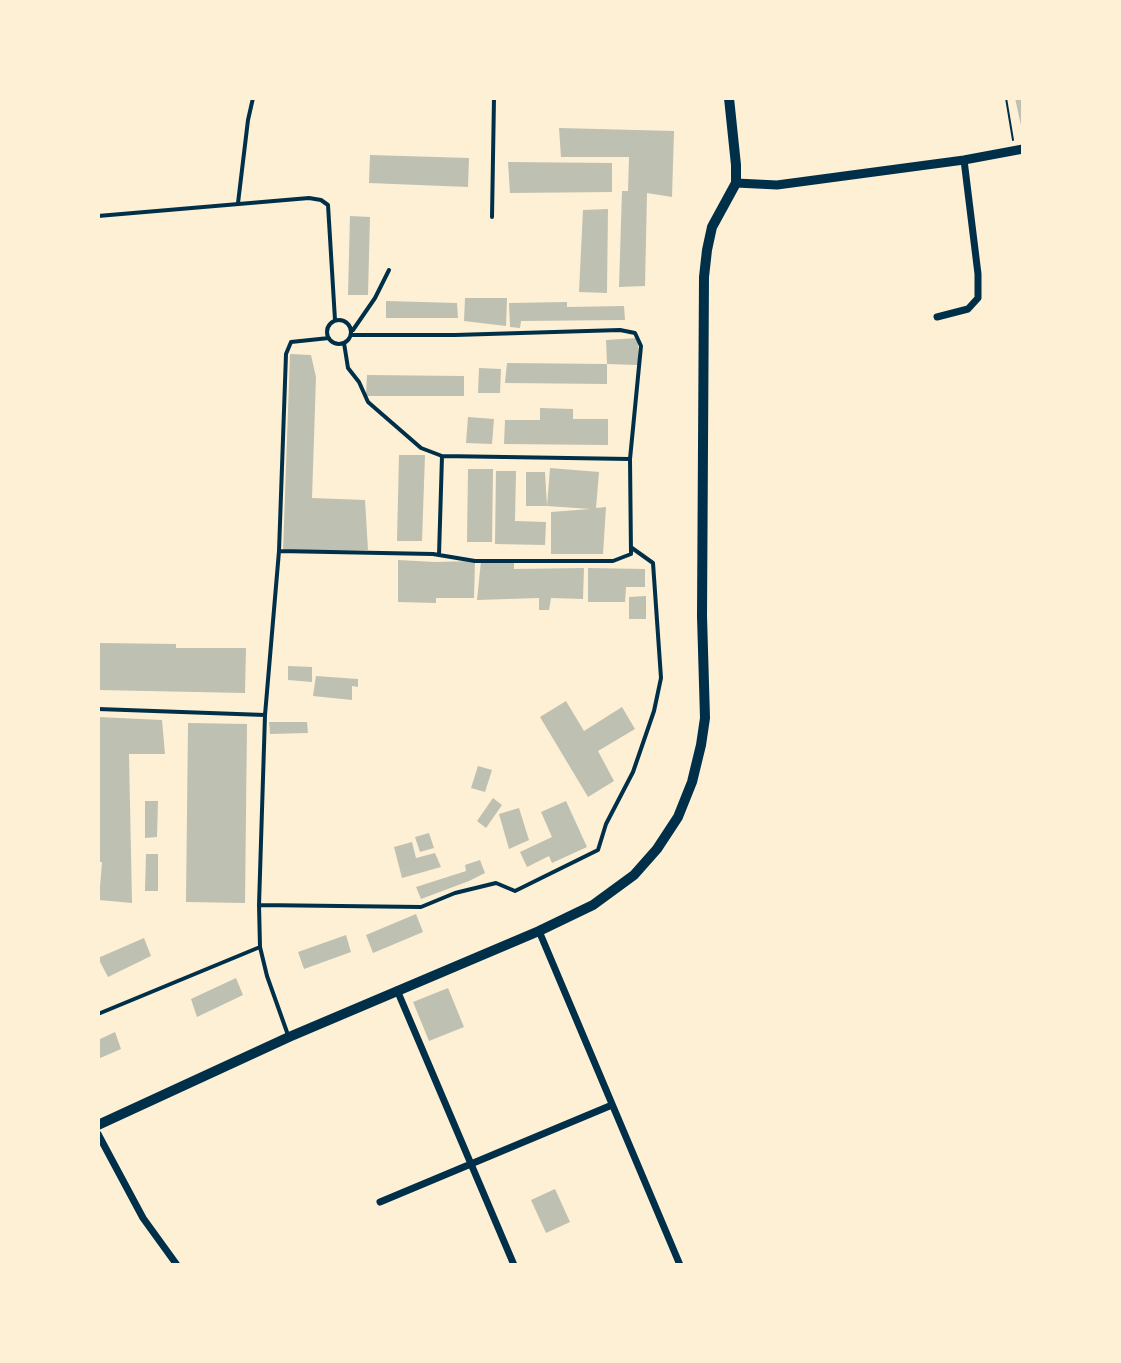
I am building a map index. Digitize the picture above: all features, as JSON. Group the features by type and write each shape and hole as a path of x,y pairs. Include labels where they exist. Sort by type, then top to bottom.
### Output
{"main road":[{"path":"98,1125 289,1037 593,905 634,875 657,849 678,817 692,782 705,718 702,552 704,277 712,227 736,183 729,98"}],"street":[{"path":"736,183 777,185 1019,150"},
{"path":"937,317 968,309 978,298 978,274 964,160"},
{"path":"539,931 680,1265"},
{"path":"397,990 514,1265"},
{"path":"380,1202 612,1105"},
{"path":"98,1134 143,1218 177,1265"}],"lane":[{"path":"238,203 253,98"},
{"path":"492,217 494,98"},
{"path":"98,216 238,203 309,198 321,200 328,205 335,320 327,330 329,338 337,344 344,343 352,334 389,270"},
{"path":"335,320 347,322 352,334"},
{"path":"279,551 439,555 475,561 613,561 631,554 630,459 641,346 635,333 620,330 455,335 352,334"},
{"path":"289,1037 260,947 265,715 279,551 287,348 291,342 329,338"},
{"path":"344,343 348,368 368,402 421,448 442,456 630,459"},
{"path":"439,555 442,456"},
{"path":"259,905 421,907 455,893 496,883 515,891 598,850 606,824 633,772 654,711 661,678 653,563 632,548"},
{"path":"98,709 265,715"},
{"path":"98,1014 260,947"}],"path":[{"path":"1006,98 1019,150"}],"building":[{"path":"1015,98 1023,98 1023,130 1022,130"},
{"path":"559,128 674,131 672,197 647,193 645,286 619,287 622,191 628,191 629,157 561,157"},
{"path":"370,155 469,158 468,187 369,183"},
{"path":"508,162 612,163 612,192 510,193"},
{"path":"608,209 607,293 579,292 583,210"},
{"path":"350,216 370,217 368,295 348,295"},
{"path":"465,298 507,298 506,326 464,321"},
{"path":"386,301 457,303 458,318 386,318"},
{"path":"567,302 567,307 624,306 625,320 521,321 520,328 510,327 509,303"},
{"path":"638,338 638,365 607,364 606,340"},
{"path":"290,354 311,355 316,377 312,498 365,500 368,550 283,551"},
{"path":"507,363 607,364 607,384 505,383"},
{"path":"479,368 501,369 500,393 478,393"},
{"path":"367,375 464,376 464,396 366,396"},
{"path":"540,408 573,409 573,419 608,419 608,445 504,444 505,420 540,420"},
{"path":"468,417 494,419 492,444 466,443"},
{"path":"399,455 425,455 422,541 397,541"},
{"path":"550,468 599,472 596,508 606,507 603,554 551,554 551,512 590,509 547,506"},
{"path":"468,469 493,469 492,542 467,542"},
{"path":"496,471 516,471 515,521 546,522 545,545 495,544"},
{"path":"526,472 545,472 547,506 526,506"},
{"path":"398,560 475,561 474,598 436,598 436,603 398,602"},
{"path":"481,561 514,561 514,569 584,568 583,599 551,598 549,610 539,610 539,598 477,600"},
{"path":"588,568 645,569 645,587 626,587 625,602 588,602"},
{"path":"646,596 646,619 629,619 629,597"},
{"path":"98,643 246,648 245,693 98,690"},
{"path":"288,666 312,667 312,682 288,680"},
{"path":"316,676 358,679 358,687 352,686 352,700 313,696"},
{"path":"566,701 584,731 622,707 635,729 598,751 614,781 588,797 540,717"},
{"path":"98,717 162,720 165,754 129,754 132,903 99,900 102,862 98,862"},
{"path":"269,722 307,722 308,733 270,734"},
{"path":"188,723 247,724 245,903 186,902"},
{"path":"478,766 492,770 485,792 471,788"},
{"path":"493,798 502,805 486,828 477,821"},
{"path":"145,801 158,801 157,837 145,838"},
{"path":"566,801 587,847 552,863 549,856 527,867 520,852 552,837 541,812"},
{"path":"519,808 529,840 509,849 499,814"},
{"path":"429,833 434,848 420,852 415,837"},
{"path":"412,842 416,858 435,853 441,867 402,878 394,847"},
{"path":"146,854 158,854 158,891 145,891"},
{"path":"480,860 485,873 421,899 416,887 466,871 465,865"},
{"path":"416,914 423,932 373,953 366,935"},
{"path":"346,935 351,952 304,969 298,952"},
{"path":"144,938 151,956 108,977 98,958"},
{"path":"236,978 243,995 197,1017 191,999"},
{"path":"448,988 464,1027 429,1041 413,1002"},
{"path":"115,1032 121,1049 98,1059 98,1040"},
{"path":"555,1189 570,1222 546,1233 531,1200"}]}
